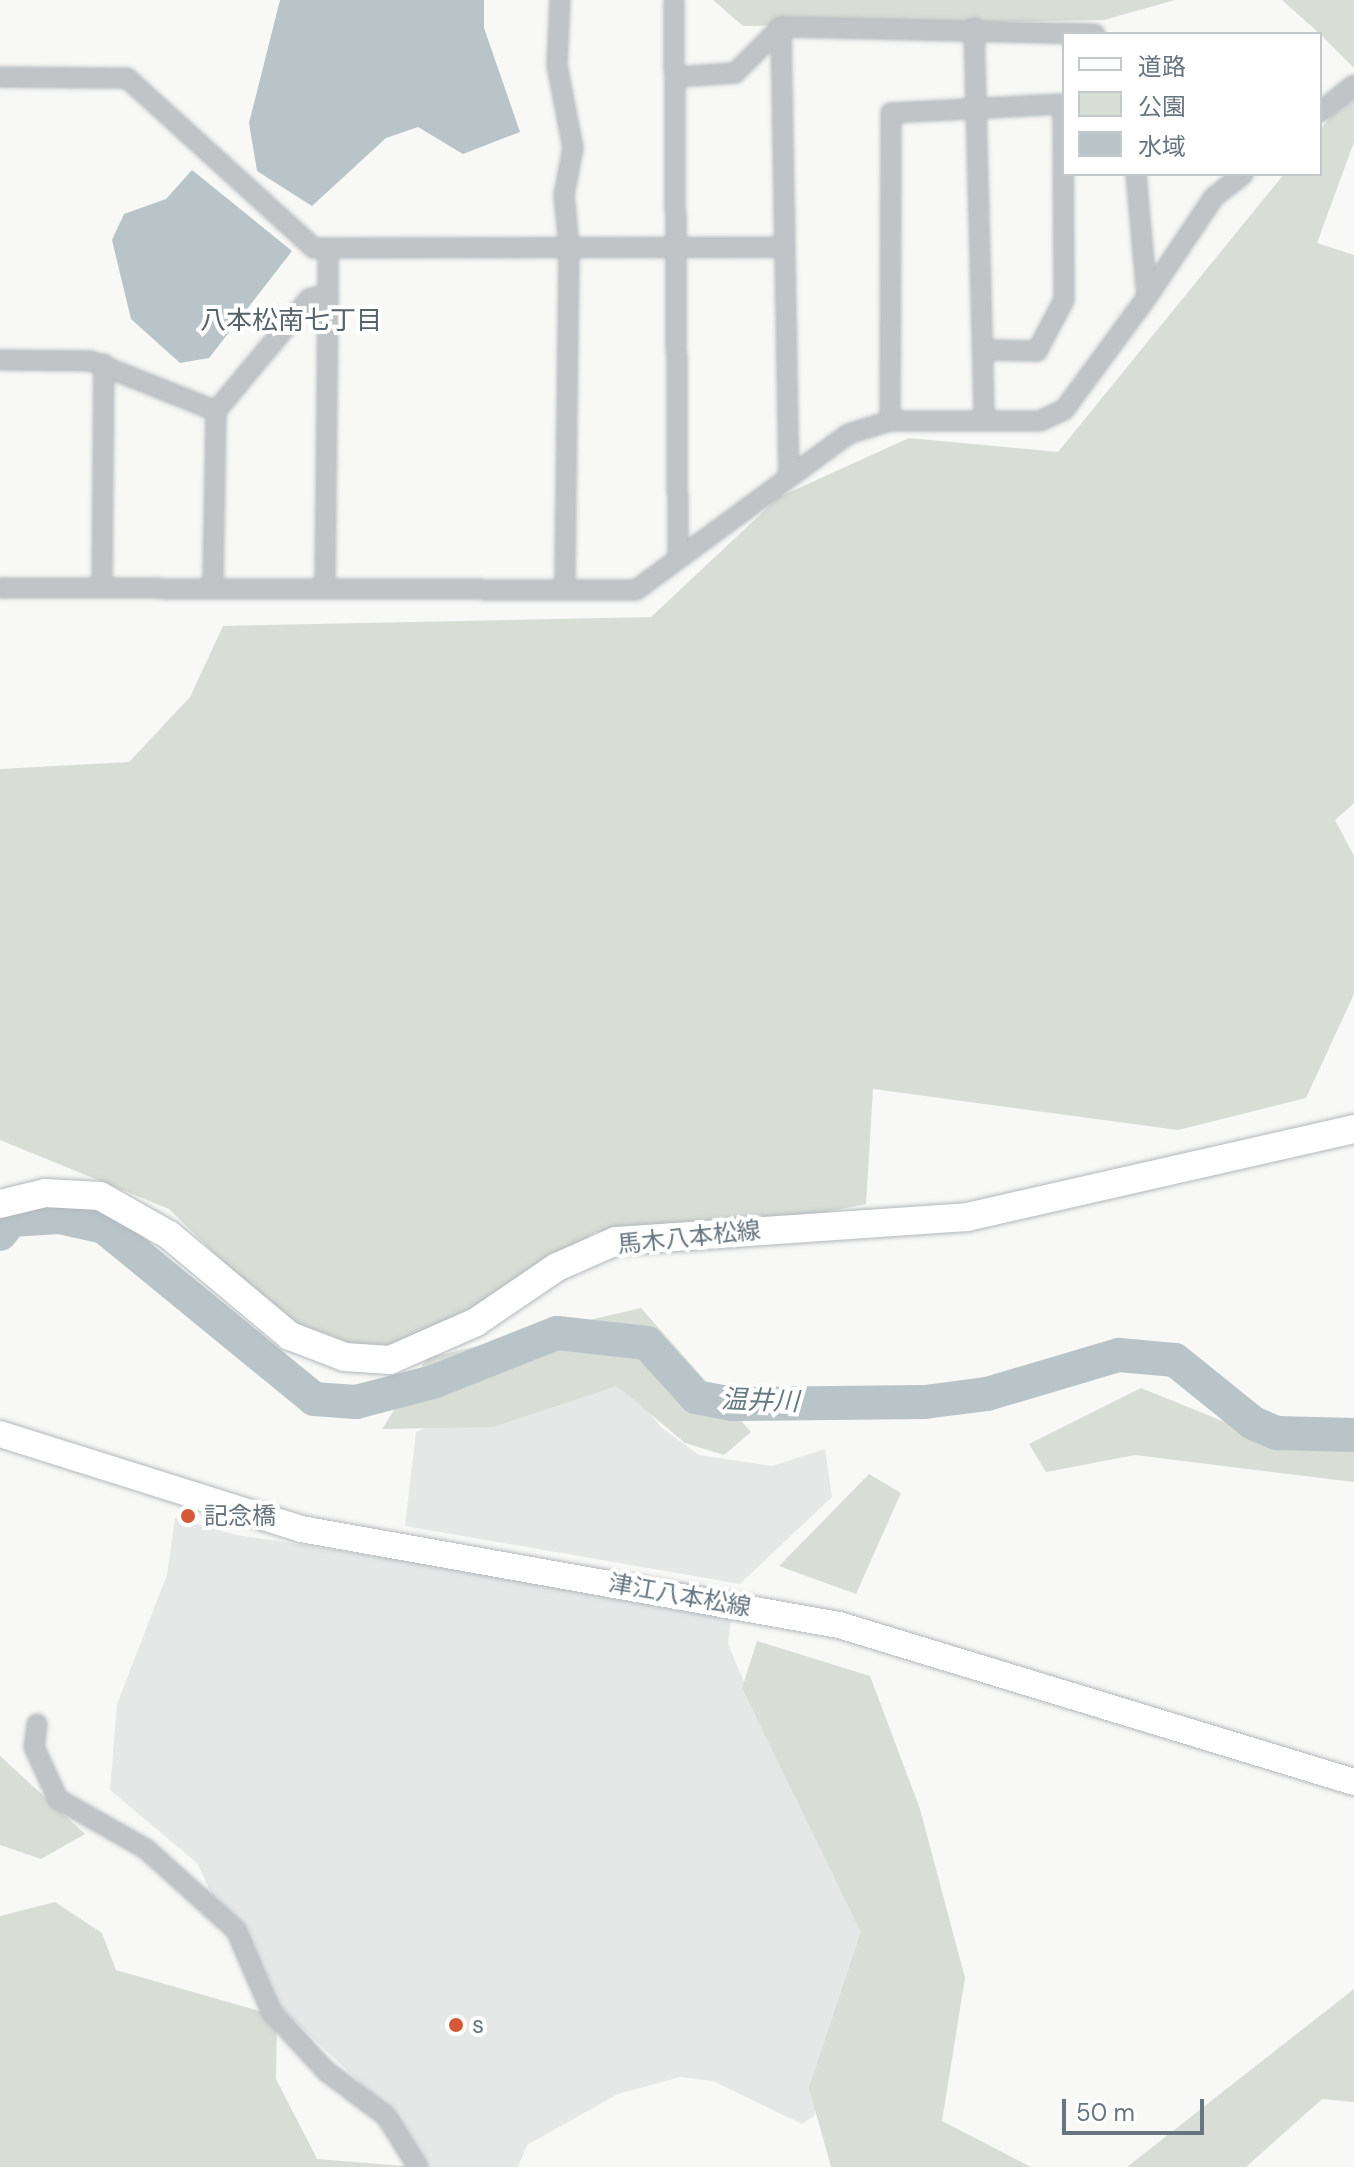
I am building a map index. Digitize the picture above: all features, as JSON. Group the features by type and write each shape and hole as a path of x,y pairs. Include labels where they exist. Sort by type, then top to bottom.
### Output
{"main road":[{"name":"馬木八本松線","path":"0,1204 45,1193 100,1196 169,1235 290,1336 345,1357 390,1360 476,1322 557,1267 616,1241 967,1217 1354,1129"},
{"name":"津江八本松線","path":"0,1434 301,1529 839,1625 1354,1782"}],"street":[{"path":"560,0 557,65 573,148 564,195 569,246 565,589"},
{"path":"674,0 678,558"},
{"path":"676,77 735,73 781,27 974,28 1062,32"},
{"path":"781,27 789,476"},
{"path":"974,28 984,419"},
{"path":"0,77 127,78 314,248 785,247"},
{"path":"1322,110 1354,85"},
{"path":"890,421 891,113 1062,104"},
{"path":"984,350 1037,351 1064,300 1063,176"},
{"path":"1136,176 1147,297"},
{"path":"0,588 213,586 636,590 848,434 890,421 1040,421 1064,410 1147,297 1214,197 1240,176"},
{"path":"325,587 328,249"},
{"path":"213,586 216,411 309,299 328,294"},
{"path":"0,360 104,364 216,411"},
{"path":"102,586 104,364"},
{"path":"37,1724 34,1747 58,1799 146,1849 236,1930 271,2011 326,2071 386,2116 418,2167"}],"shaded area":[{"path":"614,1370 661,1427 699,1455 772,1466 825,1449 832,1497 740,1584 405,1526 416,1432 495,1400"},
{"path":"175,1518 237,1535 675,1602 731,1621 728,1644 767,1736 879,1908 814,2116 802,2124 713,2081 680,2077 618,2094 527,2145 518,2167 418,2167 391,2112 252,1980 197,1863 110,1790 117,1704 167,1575"}],"green space":[{"path":"713,0 1175,0 1104,20 743,26"},
{"path":"1282,0 1354,0 1354,68 1322,36 1322,32 1318,32"},
{"path":"1354,89 1354,142 1317,243 1354,255 1354,803 1335,820 1354,856 1354,994 1306,1098 1178,1130 873,1089 866,1204 720,1233 595,1232 476,1322 376,1353 280,1317 169,1209 0,1140 0,769 129,762 190,697 223,626 651,617 779,497 909,438 1058,452 1282,176 1322,176 1322,128"},
{"path":"641,1308 751,1432 724,1455 685,1443 617,1386 493,1427 382,1429 427,1358"},
{"path":"1141,1388 1242,1429 1354,1427 1354,1482 1135,1455 1046,1472 1029,1444"},
{"path":"869,1474 901,1493 856,1594 779,1566"},
{"path":"757,1641 870,1676 920,1809 965,1978 942,2121 1031,2167 831,2167 809,2088 861,1932 742,1688"},
{"path":"0,1756 85,1834 41,1859 0,1845"},
{"path":"55,1902 102,1933 116,1970 277,2016 276,2079 317,2159 418,2167 0,2167 0,1916"},
{"path":"1354,1989 1354,2102 1322,2099 1246,2167 1127,2167"}],"water":[{"path":"280,0 484,0 484,28 520,132 463,154 418,127 386,138 312,206 257,171 249,123"},
{"path":"192,170 292,251 209,358 180,363 131,319 112,240 124,214 166,199"}],"waterway":[{"name":"温井川","path":"0,1234 11,1220 59,1217 104,1227 314,1399 356,1402 433,1382 557,1333 647,1343 696,1397 732,1404 925,1402 987,1394 1119,1355 1175,1360 1253,1423 1277,1433 1354,1435"}],"place":[{"name":"記念橋","path":"188,1516"},
{"name":"s","path":"456,2025"}],"district":[{"name":"八本松南七丁目","path":"291,321"}]}
